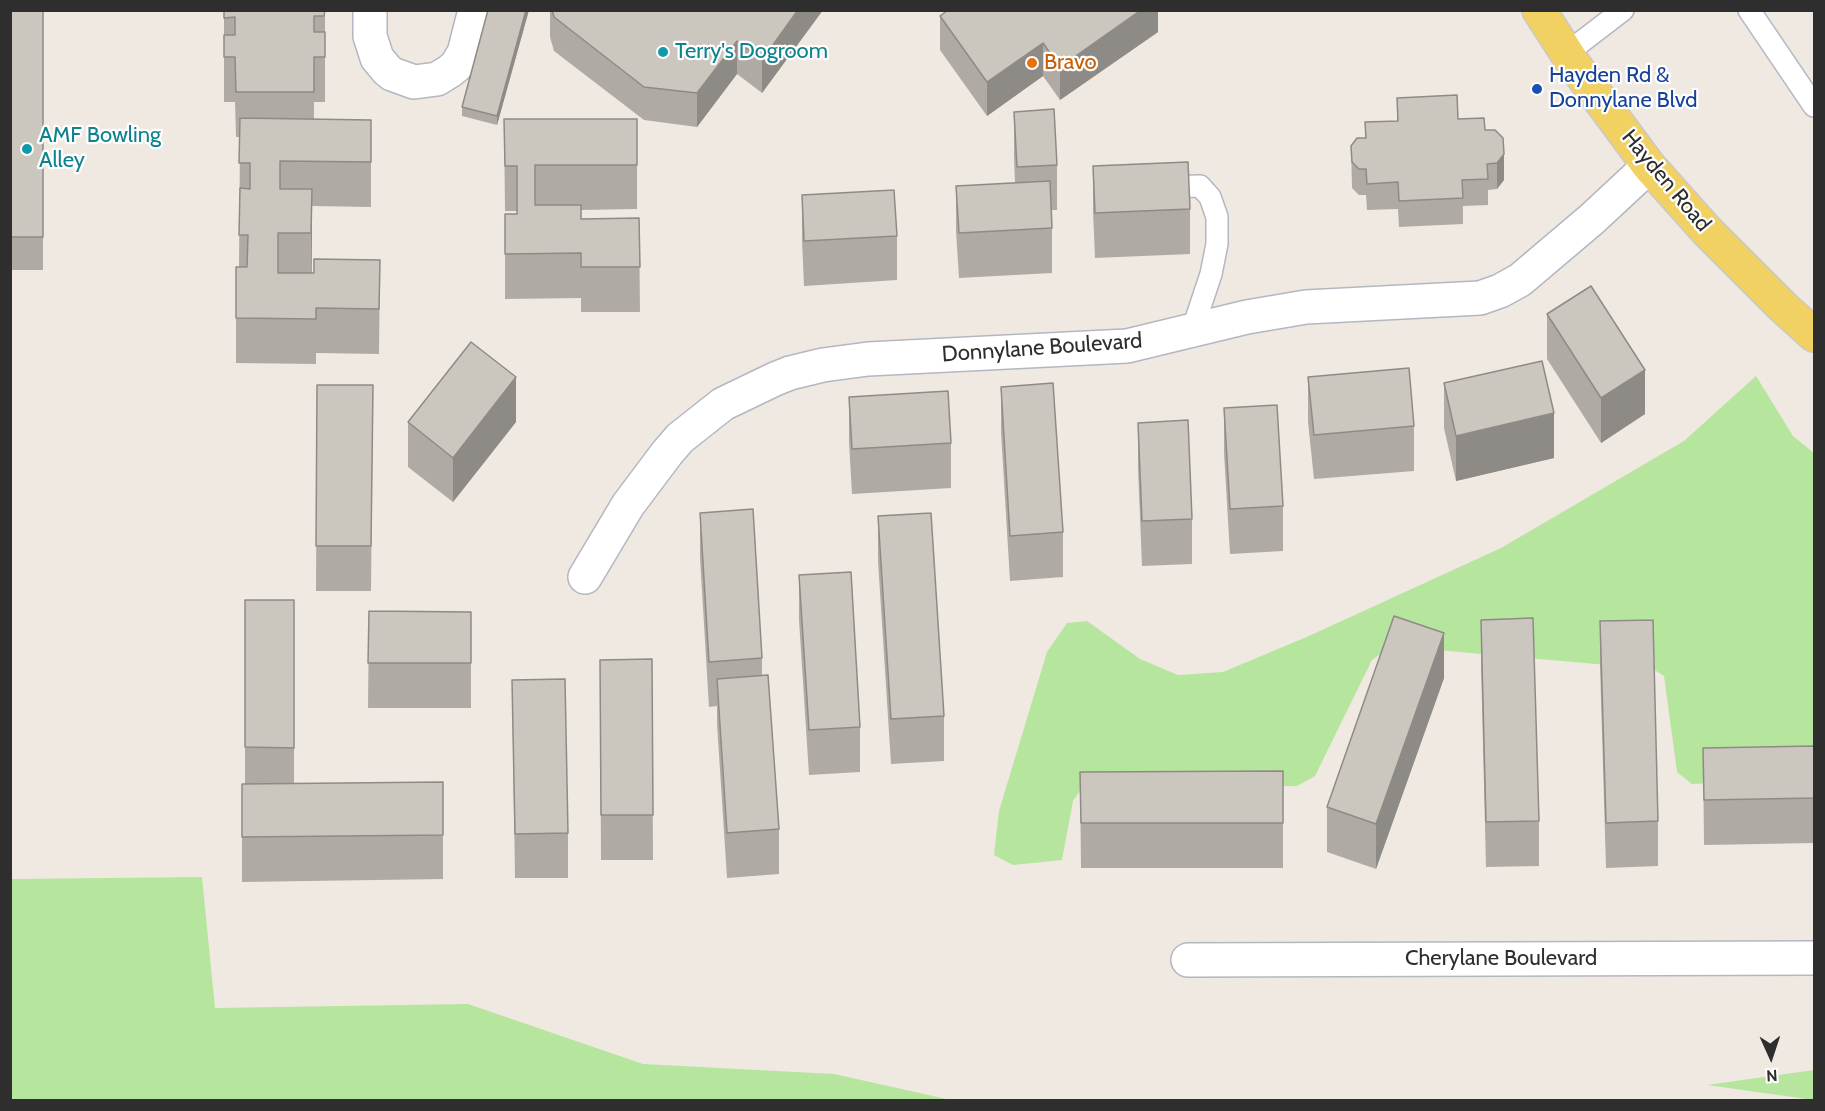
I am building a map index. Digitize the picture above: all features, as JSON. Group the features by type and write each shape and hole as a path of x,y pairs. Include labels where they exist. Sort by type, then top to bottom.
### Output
{"main road":[{"name":"Hayden Road","path":"1539,10 1567,53 1649,166 1707,231 1783,307 1815,335"}],"street":[{"path":"370,10 370,36 377,58 392,74 414,82 437,78 456,66 467,44 475,10"},
{"name":"Donnylane Boulevard","path":"585,577 628,505 667,453 692,428 723,404 775,379 839,362 903,356 1127,346 1247,317 1306,307 1460,300 1491,295 1520,280 1592,219 1649,166"},
{"name":"Cherylane Boulevard","path":"1188,960 1815,958"}],"lane":[{"path":"1567,53 1623,10"},
{"path":"1754,12 1813,101"},
{"path":"1140,188 1200,186 1210,197 1216,217 1217,244 1211,274 1192,331"}],"green space":[{"path":"1756,376 1793,436 1814,453 1814,778 1692,784 1677,772 1664,676 1653,669 1391,646 1372,660 1315,776 1297,786 1082,788 1073,801 1062,860 1013,865 994,855 999,811 1047,652 1067,623 1087,621 1140,659 1178,675 1223,672 1309,636 1501,548 1684,441"},
{"path":"202,877 215,1008 468,1004 643,1064 834,1074 951,1100 11,1100 11,879"},
{"path":"1814,1070 1814,1100 1707,1085"}],"building":[{"name":"AMF Bowling Alley","path":"10,10 43,10 43,237 10,237"},
{"path":"224,10 325,10 324,16 314,16 314,32 325,32 325,57 314,57 314,92 236,92 235,57 224,57 224,35 235,35 235,17 224,18"},
{"path":"488,10 526,10 497,116 462,107"},
{"path":"552,10 798,10 762,60 737,41 697,93 644,87 554,17"},
{"path":"948,10 1141,10 1060,67 1043,43 987,82 940,16"},
{"path":"1457,95 1458,119 1484,118 1485,130 1495,130 1503,138 1504,154 1497,163 1487,164 1488,179 1462,180 1463,198 1399,201 1398,182 1367,184 1366,169 1359,169 1352,162 1351,146 1357,138 1366,138 1365,122 1398,121 1397,98"},
{"path":"1054,109 1057,165 1017,167 1014,112"},
{"path":"240,118 371,120 371,162 280,161 280,189 312,189 311,233 278,233 278,273 314,273 314,259 380,260 379,309 316,308 316,319 236,318 236,267 247,267 248,235 239,235 240,188 250,189 250,163 239,163"},
{"path":"504,119 637,119 637,165 535,165 535,205 581,205 581,219 639,218 640,267 581,267 581,253 505,254 505,214 517,214 517,166 505,166"},
{"path":"1188,162 1190,209 1095,213 1093,166"},
{"path":"1050,181 1052,228 959,233 956,186"},
{"path":"894,190 897,236 804,241 802,195"},
{"path":"1591,286 1645,370 1601,398 1547,314"},
{"path":"471,342 516,377 453,458 408,422"},
{"path":"1542,361 1554,413 1456,436 1444,383"},
{"path":"1409,368 1414,426 1314,435 1308,377"},
{"path":"1053,383 1063,532 1010,536 1001,387"},
{"path":"317,385 373,385 371,546 316,546"},
{"path":"948,391 951,443 852,449 849,397"},
{"path":"1277,405 1283,506 1230,509 1224,408"},
{"path":"1188,420 1192,519 1142,521 1138,423"},
{"path":"753,509 762,658 709,662 700,513"},
{"path":"931,513 944,716 891,719 878,516"},
{"path":"851,572 860,727 809,730 799,575"},
{"path":"245,600 294,600 294,748 245,747"},
{"path":"369,611 471,612 471,663 368,663"},
{"path":"1394,616 1444,633 1376,824 1327,807"},
{"path":"1533,618 1539,821 1486,822 1481,620"},
{"path":"1653,620 1658,821 1606,823 1600,621"},
{"path":"652,659 653,815 601,815 600,660"},
{"path":"768,675 779,829 727,833 717,679"},
{"path":"565,679 568,833 515,834 512,680"},
{"path":"1815,746 1815,798 1704,800 1703,748"},
{"path":"1283,771 1283,823 1081,823 1080,772"},
{"path":"443,782 443,835 242,837 242,784"}],"place":[{"name":"Terry's Dogroom","path":"663,52"},
{"name":"Bravo","path":"1032,63"},
{"name":"Hayden Rd & Donnylane Blvd","path":"1537,89"},
{"name":"AMF Bowling Alley","path":"27,149"}]}
